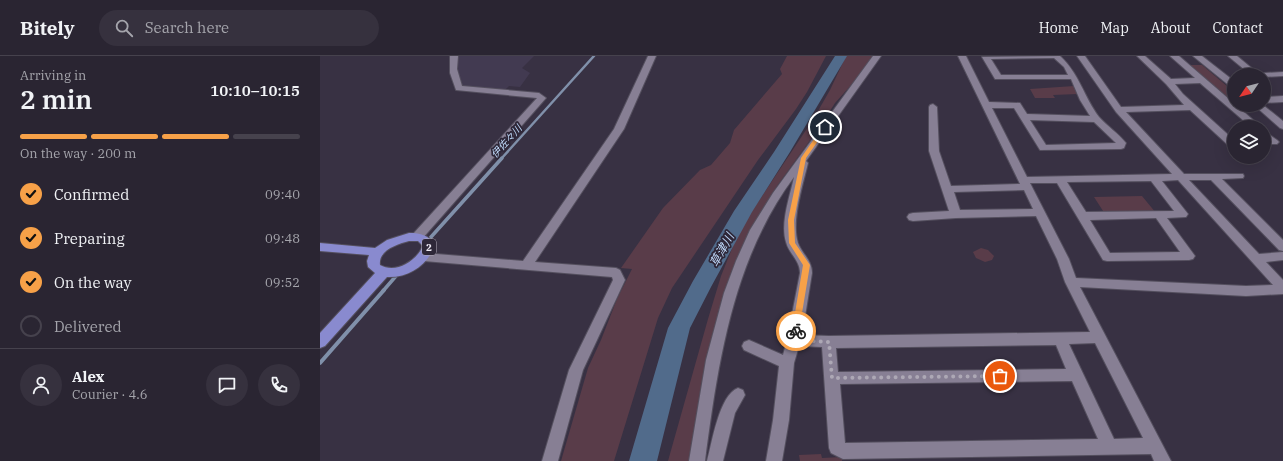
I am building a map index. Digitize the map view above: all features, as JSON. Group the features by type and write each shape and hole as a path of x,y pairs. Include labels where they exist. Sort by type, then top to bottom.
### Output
{"main road":[{"name":"2","path":"378,252 392,242 409,237 416,237 427,242 429,246 424,257 405,269 384,272"},
{"path":"320,247 378,252 374,258 374,267 384,272 320,342"}],"street":[{"path":"416,237 542,98 538,96 459,88 454,80 454,56"},
{"path":"528,265 619,129 652,56"},
{"path":"697,461 704,410 722,327 744,258 772,203 877,56"},
{"path":"962,56 988,105 1025,184 1063,259 1071,282 1163,461"},
{"path":"988,105 1016,105 1026,117 1043,148 1121,146 1121,143 1096,119 1067,66 1056,56 986,57 998,77 1072,76"},
{"path":"1081,56 1119,110 1283,289"},
{"path":"1141,56 1169,82 1180,96 1227,139"},
{"path":"1174,56 1227,100"},
{"path":"1197,56 1225,78"},
{"path":"1232,56 1247,68"},
{"path":"1271,75 1283,74"},
{"path":"1169,82 1202,80"},
{"path":"1271,100 1283,99"},
{"path":"933,107 934,151 956,214"},
{"path":"1119,110 1192,107"},
{"path":"1240,112 1249,120"},
{"path":"1266,112 1283,126"},
{"path":"1026,117 1096,119"},
{"path":"774,461 781,420 787,363 794,340 807,265 792,243 791,220 804,158"},
{"path":"948,189 1060,180 1239,176"},
{"path":"1214,177 1283,247"},
{"path":"1082,216 1182,214 1155,179"},
{"path":"1060,180 1107,257 1188,256 1159,215"},
{"path":"913,218 956,214 1007,214 1040,212"},
{"path":"1255,259 1283,256"},
{"path":"424,257 616,273 619,280 576,370 550,461"},
{"path":"1071,282 1246,291 1283,289"},
{"path":"794,340 829,342 1060,339 1099,337"},
{"path":"1060,339 1109,446"},
{"path":"829,342 837,448 843,451 1155,446"},
{"path":"749,346 787,363"},
{"path":"832,378 1076,374"},
{"path":"715,461 728,411 738,394"}],"shaded area":[{"path":"458,56 534,56 522,68 530,73 520,87 509,86 505,90 468,88 460,86 456,65"},
{"path":"787,56 826,56 796,109 758,160 672,288 658,318 614,461 561,461 588,368 617,299 632,269 621,268 663,208 700,170 711,165 730,143 734,130 782,74 780,69"},
{"path":"846,56 872,56 861,74 835,103 777,186 761,213 705,376 689,461 668,461 721,276 735,241 752,211 814,118 830,90"},
{"path":"1188,65 1202,65 1227,86 1227,98"},
{"path":"1074,86 1078,94 1053,95 1055,98 1035,98 1030,89"},
{"path":"1142,196 1156,213 1105,214 1094,197"},
{"path":"981,248 988,250 994,256 992,260 985,262 976,258 973,252"},
{"path":"821,454 822,458 842,457 842,461 800,461 799,455"}],"waterway":[{"name":"伊佐々川","path":"501,159 594,56"},
{"name":"草津川","path":"643,461 679,328 700,287 743,211 782,152 841,56"},
{"name":"伊佐々川","path":"431,237 502,158"},
{"name":"伊佐々川","path":"383,291 396,276"},
{"name":"伊佐々川","path":"320,363 384,290"}],"way so far":[{"path":"796,331 794,340 829,342 832,378 1000,376"}],"route":[{"path":"796,331 807,265 792,243 791,220 794,199 804,158 825,127"}]}
